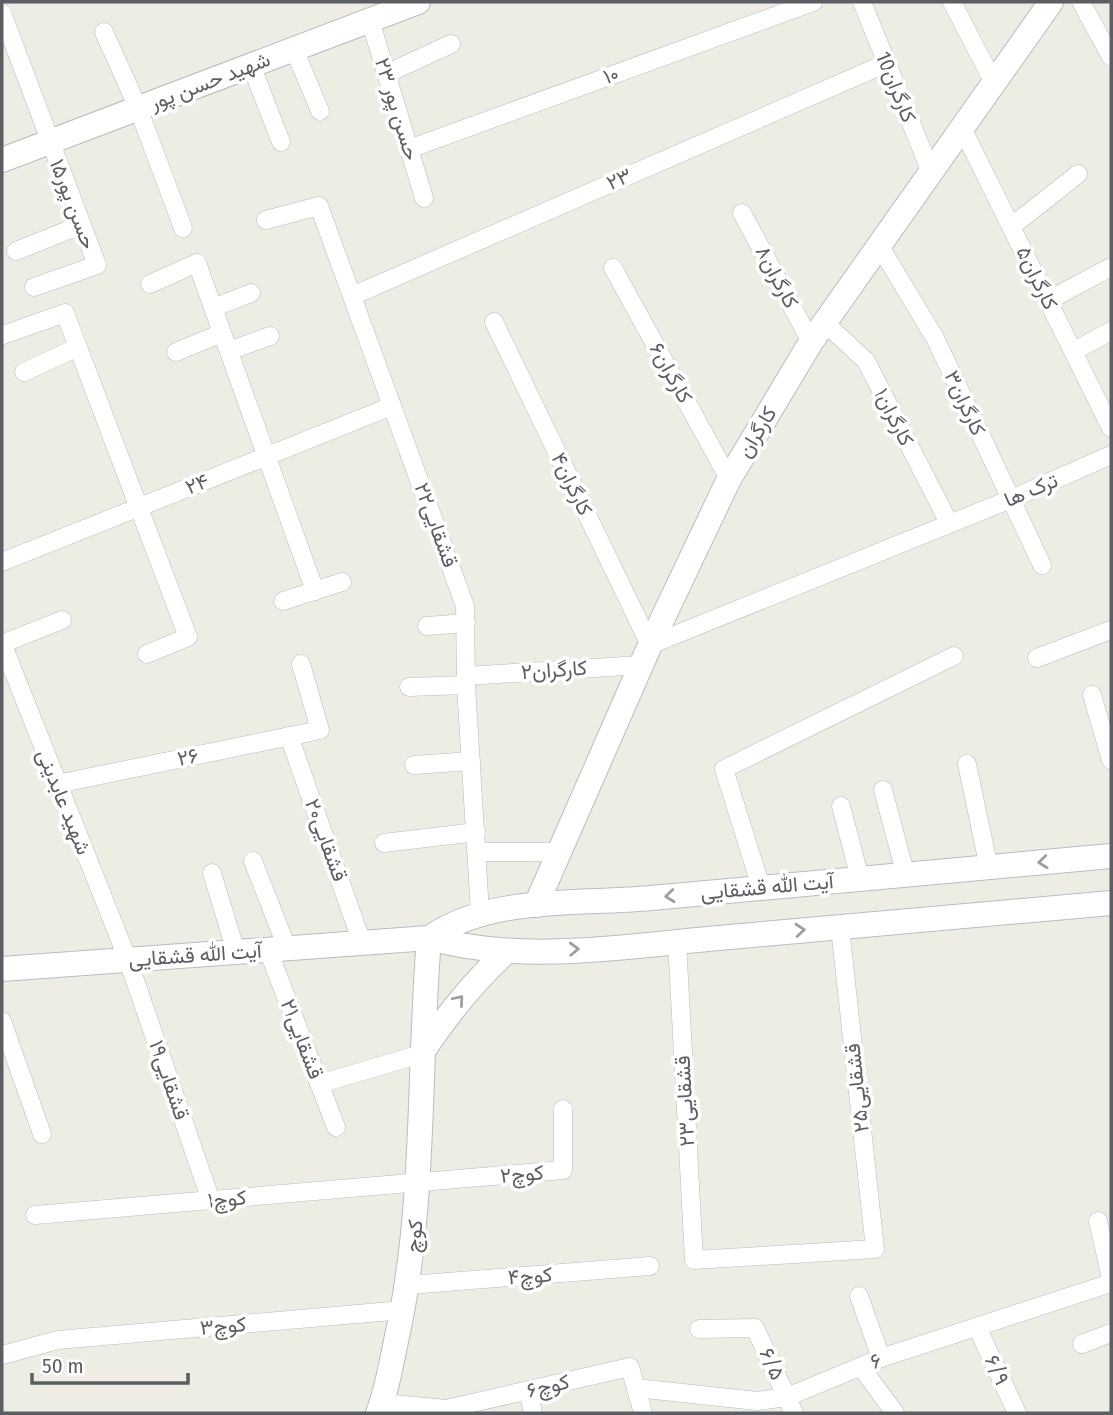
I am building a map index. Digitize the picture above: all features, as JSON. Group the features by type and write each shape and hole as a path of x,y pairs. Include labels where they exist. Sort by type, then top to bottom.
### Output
{"street":[{"name":"شهید حسن پور","path":"2,160 294,49 377,12 418,2"},
{"name":"۱۰","path":"409,149 813,2"},
{"name":"10کارگران","path":"862,2 931,172"},
{"path":"952,2 994,83"},
{"name":"کارگران","path":"537,905 645,655 729,479 818,332 1051,2"},
{"path":"1081,2 1111,57"},
{"name":"۲۳ حسن پور","path":"377,12 386,74 424,198"},
{"name":"حسن پور۱۵","path":"2,13 97,265 34,287"},
{"path":"104,32 138,108 183,228"},
{"path":"386,74 451,44"},
{"path":"294,49 320,111"},
{"name":"۲۳","path":"352,296 887,63"},
{"path":"251,65 281,142"},
{"name":"کارگران۵","path":"962,128 1111,428"},
{"path":"1012,226 1078,174"},
{"name":"۲۲قشقایی","path":"266,220 319,206 465,606 466,681 480,914"},
{"name":"کارگران۸","path":"742,213 818,332"},
{"path":"16,251 81,225"},
{"name":"کارگران۳","path":"879,245 935,338 1042,565"},
{"path":"150,284 197,262 315,591"},
{"path":"1049,300 1111,267"},
{"name":"۶کارگران","path":"613,268 729,479"},
{"path":"213,308 251,293"},
{"path":"3,335 65,313 188,637 147,654"},
{"name":"کارگران۴","path":"495,322 645,655"},
{"path":"1074,351 1111,331"},
{"name":"۱کارگران","path":"818,332 866,361 949,523"},
{"path":"176,352 222,333"},
{"path":"229,351 270,336"},
{"path":"24,372 78,347"},
{"name":"۲۴","path":"2,562 392,406"},
{"name":"ترک ها","path":"645,655 1111,455"},
{"path":"283,601 342,582"},
{"path":"2,644 62,620"},
{"path":"427,626 466,623"},
{"path":"1037,658 1111,630"},
{"name":"شهید عابدینی","path":"2,644 128,960"},
{"name":"کارگران۲","path":"409,687 645,655"},
{"path":"761,887 724,769 954,656"},
{"name":"۲۶","path":"57,784 320,730 301,664"},
{"path":"1092,695 1111,760"},
{"name":"۲۰قشقایی","path":"289,736 362,943"},
{"path":"414,765 471,761"},
{"path":"967,765 989,868"},
{"path":"883,790 906,876"},
{"path":"841,806 860,879"},
{"path":"384,843 476,832"},
{"path":"478,852 558,852"},
{"name":"آیت الله قشقایی","path":"429,938 448,925 480,914 537,905 906,876 1111,856"},
{"name":"قشقایی۲۱","path":"253,861 319,1084 336,1127"},
{"path":"212,873 236,952"},
{"name":"آیت الله قشقایی","path":"2,969 429,938 462,947 506,952 677,941 1111,902"},
{"name":"قشقایی۲۵","path":"694,1260 875,1249 840,927"},
{"name":"کوچ","path":"380,1408 409,1285 420,1184 421,1054 429,938"},
{"name":"قشقایی۲۳","path":"677,941 694,1260"},
{"path":"319,1084 421,1054 456,1004 506,952"},
{"name":"۱۹قشقایی","path":"128,960 211,1201"},
{"path":"2,1021 42,1134"},
{"name":"کوچ۲","path":"420,1184 563,1170 563,1109"},
{"name":"کوچ۱","path":"35,1215 420,1184"},
{"path":"1098,1221 1111,1281"},
{"name":"کوچ۴","path":"409,1285 650,1266"},
{"name":"۶","path":"636,1388 790,1405 881,1358 1111,1281"},
{"path":"859,1296 881,1358"},
{"name":"۳کوچ","path":"2,1354 58,1340 403,1310"},
{"name":"۶/۹","path":"977,1327 1017,1413"},
{"name":"۶/۵","path":"699,1329 755,1328 790,1405"},
{"path":"1082,1344 1111,1333"},
{"name":"کوچ۶","path":"380,1408 446,1409 630,1367 636,1388"},
{"path":"861,1367 895,1413"},
{"path":"636,1388 643,1413"},
{"path":"528,1390 533,1413"}]}
